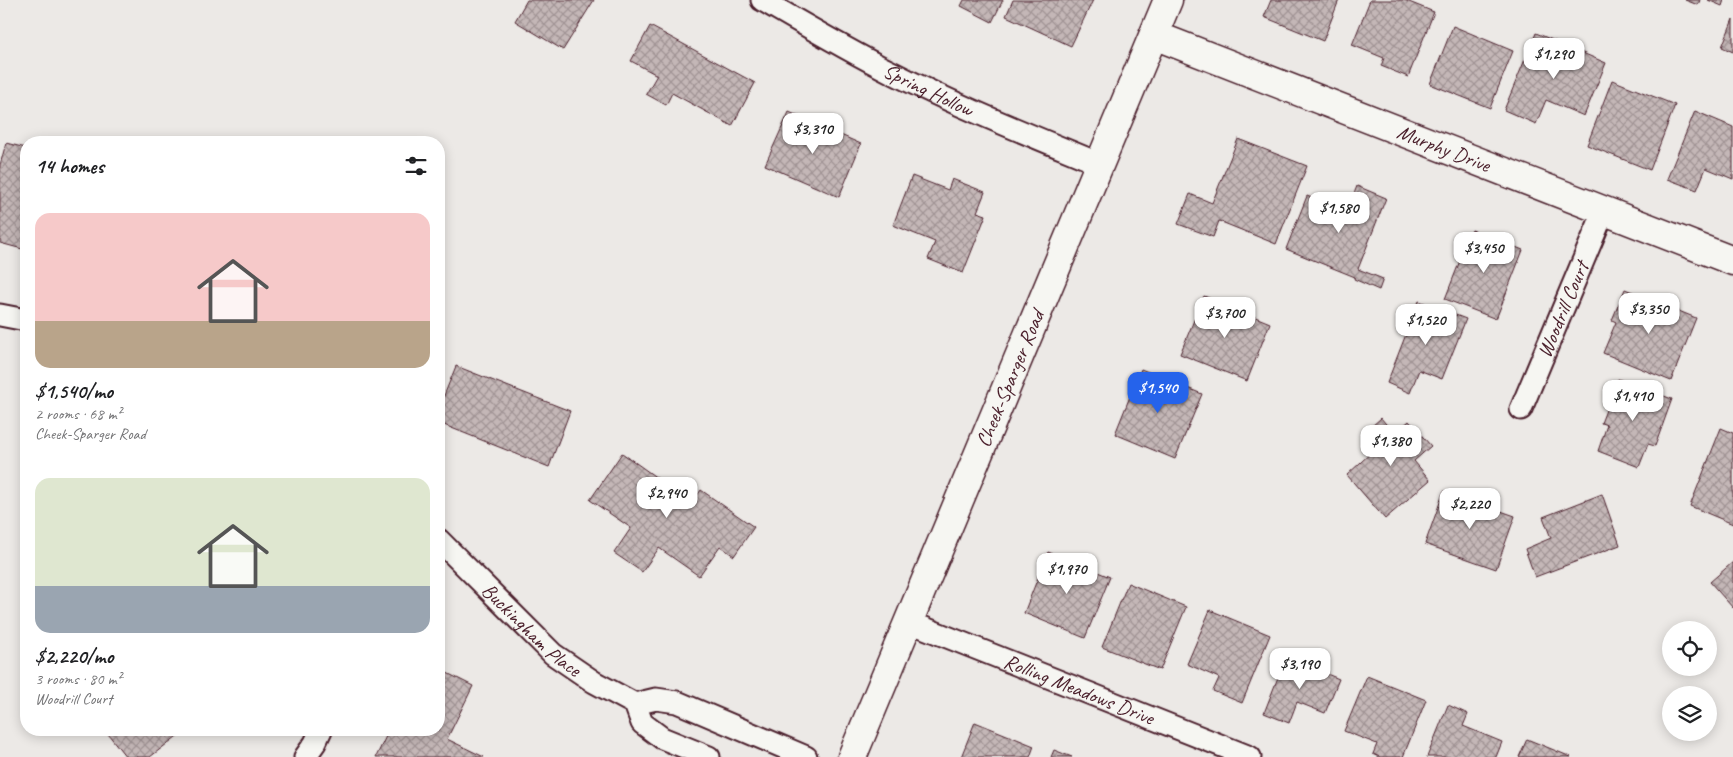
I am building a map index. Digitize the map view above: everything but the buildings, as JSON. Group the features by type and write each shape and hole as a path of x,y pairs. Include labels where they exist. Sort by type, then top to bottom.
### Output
{"main road":[{"name":"Cheek-Sparger Road","path":"852,757 907,621 1168,0"},
{"name":"Murphy Drive","path":"1154,35 1733,261"}],"street":[{"name":"Spring Hollow","path":"762,0 893,73 1002,123 1100,164"},
{"name":"Woodrill Court","path":"1521,409 1604,211"},
{"path":"0,315 20,319"},
{"name":"Buckingham Place","path":"445,546 554,654 594,682 635,704"},
{"name":"Rolling Meadows Drive","path":"907,621 1250,757"},
{"path":"709,757 662,738 642,723 635,704 656,699 677,702 806,757"},
{"path":"305,757 318,736"}]}
